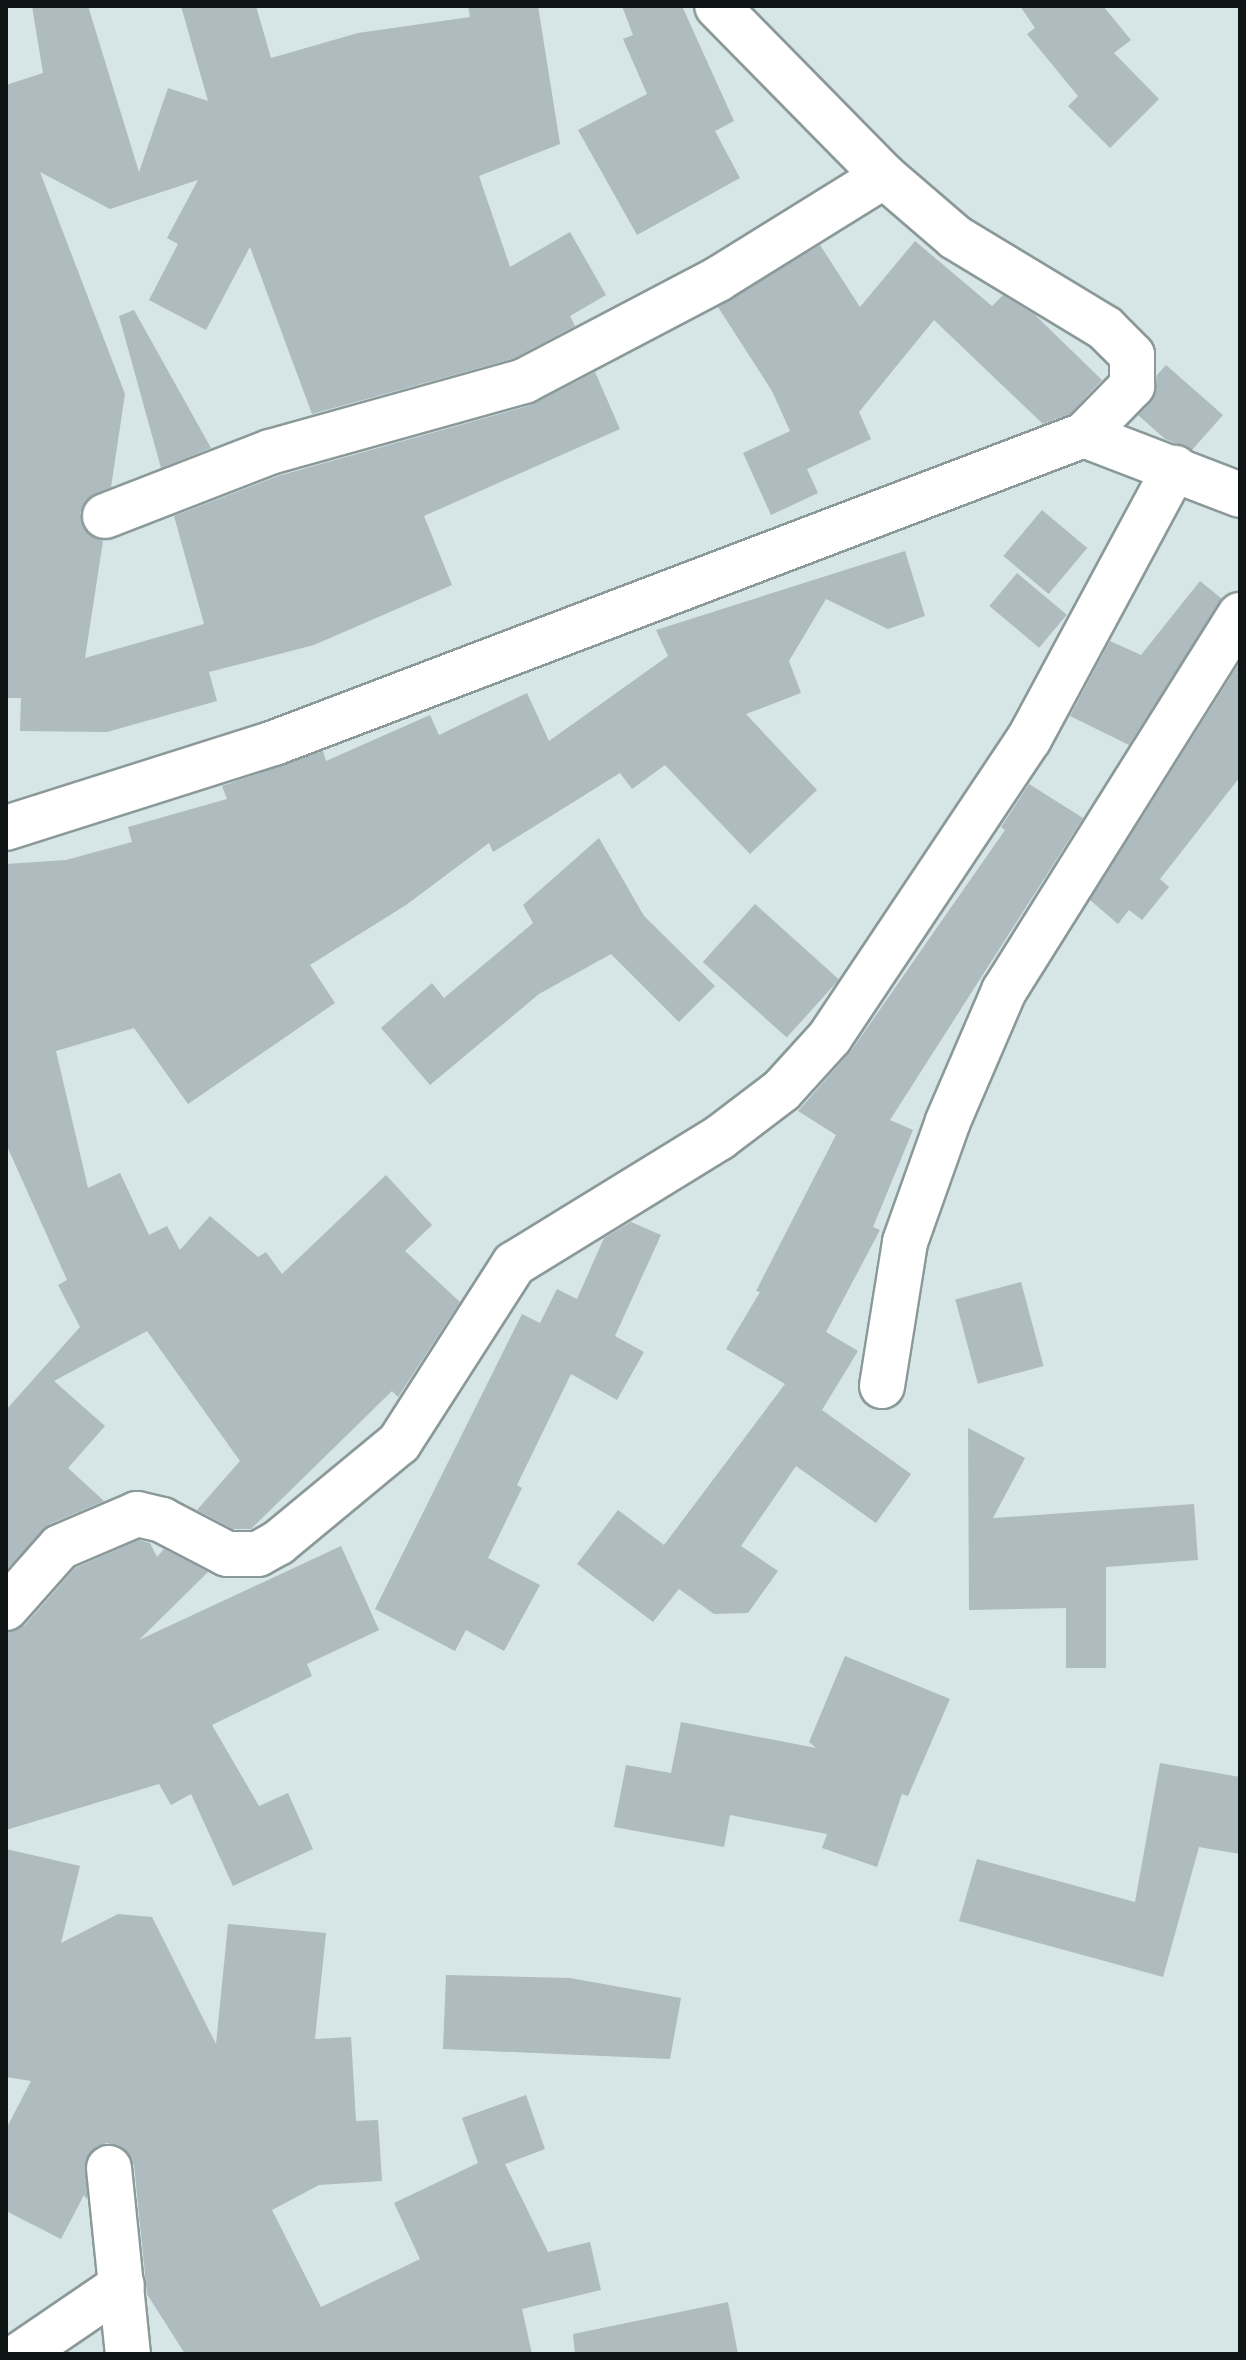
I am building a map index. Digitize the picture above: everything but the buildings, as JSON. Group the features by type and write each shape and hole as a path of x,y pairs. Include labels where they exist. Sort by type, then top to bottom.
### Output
{"street":[{"path":"6,828 274,743 1084,435 1132,386 1132,355 1105,328 955,237 884,176 717,6"},
{"path":"105,516 270,452 524,381 718,279 884,176"},
{"path":"1084,435 1240,495"},
{"path":"6,1608 60,1547 137,1514 185,1530 227,1554 258,1554 278,1543 399,1443 514,1264 719,1138 782,1090 830,1037 1029,739 1175,468"},
{"path":"882,1386 905,1242 948,1121 1004,991 1240,615"},
{"path":"109,2168 128,2354"},
{"path":"21,2354 122,2285"}]}
